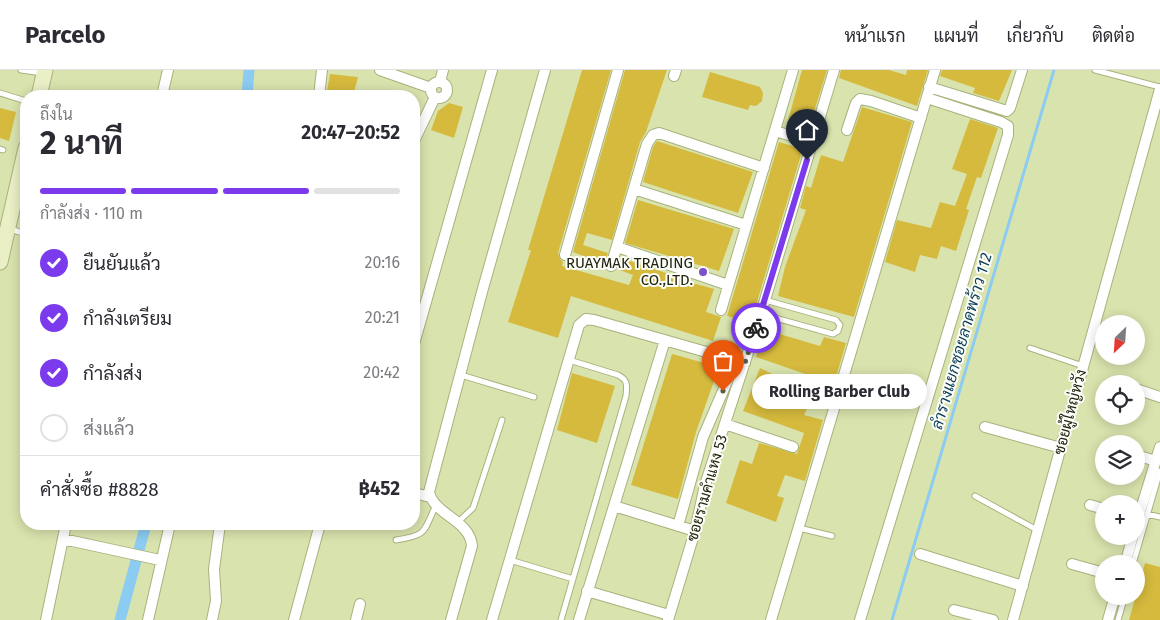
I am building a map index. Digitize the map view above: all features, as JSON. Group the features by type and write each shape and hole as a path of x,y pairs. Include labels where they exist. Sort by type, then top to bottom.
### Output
{"street":[{"path":"163,90 168,70"},
{"path":"320,90 322,70"},
{"path":"380,70 435,89"},
{"path":"420,126 443,70"},
{"path":"420,323 492,70"},
{"path":"433,501 429,492 546,70"},
{"path":"565,255 618,70"},
{"path":"721,310 793,70"},
{"name":"ซอยรามคำแหง 53","path":"668,618 695,531 705,485 725,424 740,362 766,300 834,70"},
{"path":"771,620 880,248 935,70"},
{"path":"929,86 1007,111 1010,108 1022,70"},
{"path":"40,90 44,72"},
{"name":"ซอยผู้ใหญ่หวัง","path":"1013,620 1160,88"},
{"path":"860,620 1008,134 1008,126 1001,122 927,98"},
{"path":"847,130 856,103 860,99 871,100 921,118"},
{"path":"775,131 812,142"},
{"path":"611,266 647,144 653,136 659,133 764,168"},
{"path":"0,262 20,174"},
{"path":"634,189 746,225"},
{"path":"617,248 728,285"},
{"path":"492,620 579,325 586,319 740,362 703,437 678,526"},
{"path":"579,620 665,340"},
{"path":"1145,392 1160,397"},
{"path":"725,424 793,446"},
{"path":"985,428 1061,448"},
{"path":"1145,501 1158,466 1160,447"},
{"path":"1145,460 1158,466"},
{"path":"420,496 433,501 458,522 472,538 472,546 451,620"},
{"path":"1090,505 1095,507"},
{"path":"614,506 695,531"},
{"path":"46,620 65,530"},
{"path":"148,620 160,560 168,530"},
{"path":"212,620 216,600 214,570 219,530"},
{"path":"294,620 318,530"},
{"path":"63,539 126,551 160,560"},
{"path":"920,554 1023,586"},
{"path":"1072,564 1095,570"},
{"path":"587,591 668,618"},
{"path":"356,620 360,604"},
{"path":"1108,620 1112,605"},
{"path":"954,610 993,620"}],"lane":[{"path":"21,70 44,72"},
{"path":"1095,70 1160,88"},
{"path":"0,93 20,99"},
{"path":"7,229 20,232"},
{"path":"761,314 833,334 838,331 840,324 836,320 766,300"},
{"path":"1030,348 1083,366"},
{"path":"561,620 626,396 627,383 625,379 618,375 569,360"},
{"path":"460,375 534,397"},
{"path":"458,522 473,508 502,420"},
{"path":"1135,555 1158,466"},
{"path":"975,496 1038,530"},
{"path":"396,540 418,536 424,532 433,501"},
{"path":"1146,514 1160,517"},
{"path":"799,528 832,536"},
{"path":"510,560 573,579"},
{"path":"1118,620 1122,605"}],"building":[{"path":"582,70 611,70 558,253 563,262 562,266 629,285 633,275 617,269 621,258 669,274 668,276 714,289 706,312 721,317 713,341 571,296 558,338 508,322 531,250 528,250"},
{"path":"625,70 667,70 646,132 640,142 612,240 587,233 583,245 608,253 604,264 573,252"},
{"path":"802,70 827,70 810,125 804,130 787,124"},
{"path":"841,70 889,70 906,75 907,70 928,70 917,106 839,78"},
{"path":"942,70 1012,70 999,101 973,93 975,88 940,76"},
{"path":"710,72 760,87 763,93 762,101 756,106 750,105 748,110 702,97"},
{"path":"330,74 358,77 355,90 327,90"},
{"path":"449,103 463,107 454,138 431,130 438,111"},
{"path":"862,107 912,122 854,317 778,296 785,267 806,210 800,208 806,186 811,188 821,155 843,162"},
{"path":"0,108 16,112 9,141 0,138"},
{"path":"970,119 998,128 981,178 977,177 966,209 969,210 956,251 941,246 937,259 920,255 915,272 885,262 897,220 931,228 940,202 955,206 967,174 952,169"},
{"path":"657,141 753,172 738,213 643,182 653,147"},
{"path":"779,142 799,148 801,155 751,322 727,316"},
{"path":"638,200 734,229 719,271 625,243"},
{"path":"766,330 820,346 824,337 846,343 834,384 756,357"},
{"path":"672,354 719,367 696,432 678,499 631,485"},
{"path":"760,368 814,394 804,415 823,420 805,481 785,475 777,496 784,498 776,522 726,503 740,460 752,464 759,443 797,454 804,433 743,411"},
{"path":"572,373 615,386 597,443 557,430"},
{"path":"1145,563 1160,567 1160,620 1129,620 1133,605 1145,605"}],"waterway":[{"path":"247,90 249,70"},
{"name":"ลำรางแยกซอยลาดพร้าว 112","path":"892,620 1054,70"},
{"path":"120,620 144,530"}],"way so far":[{"path":"723,391 736,360 745,363 756,328"}],"place":[{"name":"RUAYMAK TRADING CO.,LTD.","path":"703,272"},
{"name":"Rolling Barber Club","path":"723,391"}],"route":[{"path":"756,328 807,160"}]}
